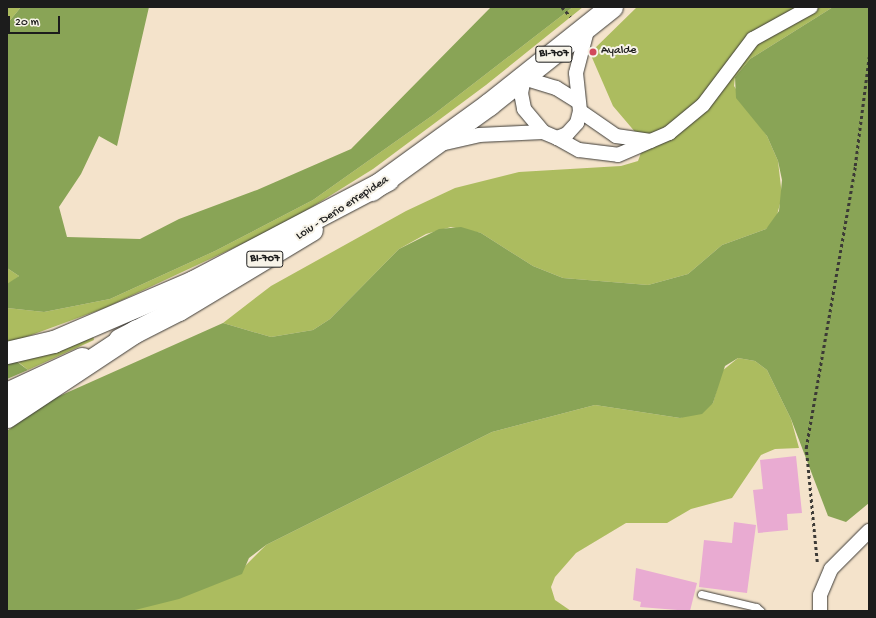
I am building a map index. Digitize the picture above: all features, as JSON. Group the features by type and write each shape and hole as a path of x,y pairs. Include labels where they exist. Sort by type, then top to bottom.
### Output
{"main road":[{"name":"Loiu - Derio errepidea","path":"7,394 137,331 291,243 388,180 432,148 524,78 612,7"},
{"path":"7,353 54,342 174,291 388,180"},
{"path":"7,417 137,331"}],"street":[{"path":"432,148 479,135 543,132 579,150 618,154 652,141 688,120 704,105 753,39 811,7"},
{"path":"557,138 577,123 578,106 576,73 589,26"},
{"path":"543,132 524,109 521,93 524,78 556,88 616,136 652,141"},
{"path":"820,611 820,595 831,569 869,531"}],"lane":[{"path":"701,594 756,607 761,611"}],"path":[{"path":"820,595 806,448 855,166 869,57"}],"green space":[{"path":"7,7 21,7 7,24"},
{"path":"21,7 149,7 117,146 99,136 81,174 59,207 67,237 140,239 179,219 257,190 351,149 491,7 573,7 433,115 313,200 215,251 110,299 44,312 7,308 7,284 19,276 7,268 7,24"},
{"path":"573,7 583,7 486,85 373,169 283,225 105,308 7,344 7,308 44,312 110,299 215,251 313,200 433,115"},
{"path":"637,7 833,7 750,59 735,77 734,86 767,136 778,161 782,196 776,219 766,229 722,245 688,274 648,285 563,278 533,266 481,233 451,227 426,234 399,249 330,319 313,330 271,337 223,323 271,286 406,211 455,188 519,172 621,166 638,161 642,150 636,133 613,106 590,53"},
{"path":"833,7 869,7 869,503 846,522 828,516 791,419 767,370 755,361 738,358 725,366 713,403 702,414 680,418 595,405 492,432 266,545 249,558 242,574 179,599 131,611 7,611 7,431 46,402 223,323 271,337 313,330 330,319 399,249 439,229 461,227 481,233 533,266 563,278 648,285 688,274 722,245 766,229 779,211 782,180 778,161 767,136 736,98 735,77 750,59"},
{"path":"7,268 19,276 8,285 7,284"},
{"path":"93,336 94,340 28,370 17,361"},
{"path":"738,358 755,361 767,370 791,419 799,448 775,449 761,455 732,498 691,509 667,523 626,523 576,553 555,577 551,587 555,600 571,611 131,611 244,567 266,545 492,432 595,405 680,418 713,403 722,371"},
{"path":"16,361 28,370 7,379 7,363"}],"building":[{"path":"796,456 802,513 787,514 788,530 758,533 753,490 763,489 760,460"},
{"path":"734,522 756,525 747,593 699,587 704,540 732,543"},
{"path":"636,568 697,583 690,611 640,607 641,602 633,600"}],"place":[{"name":"Ayalde","path":"593,52"}]}
